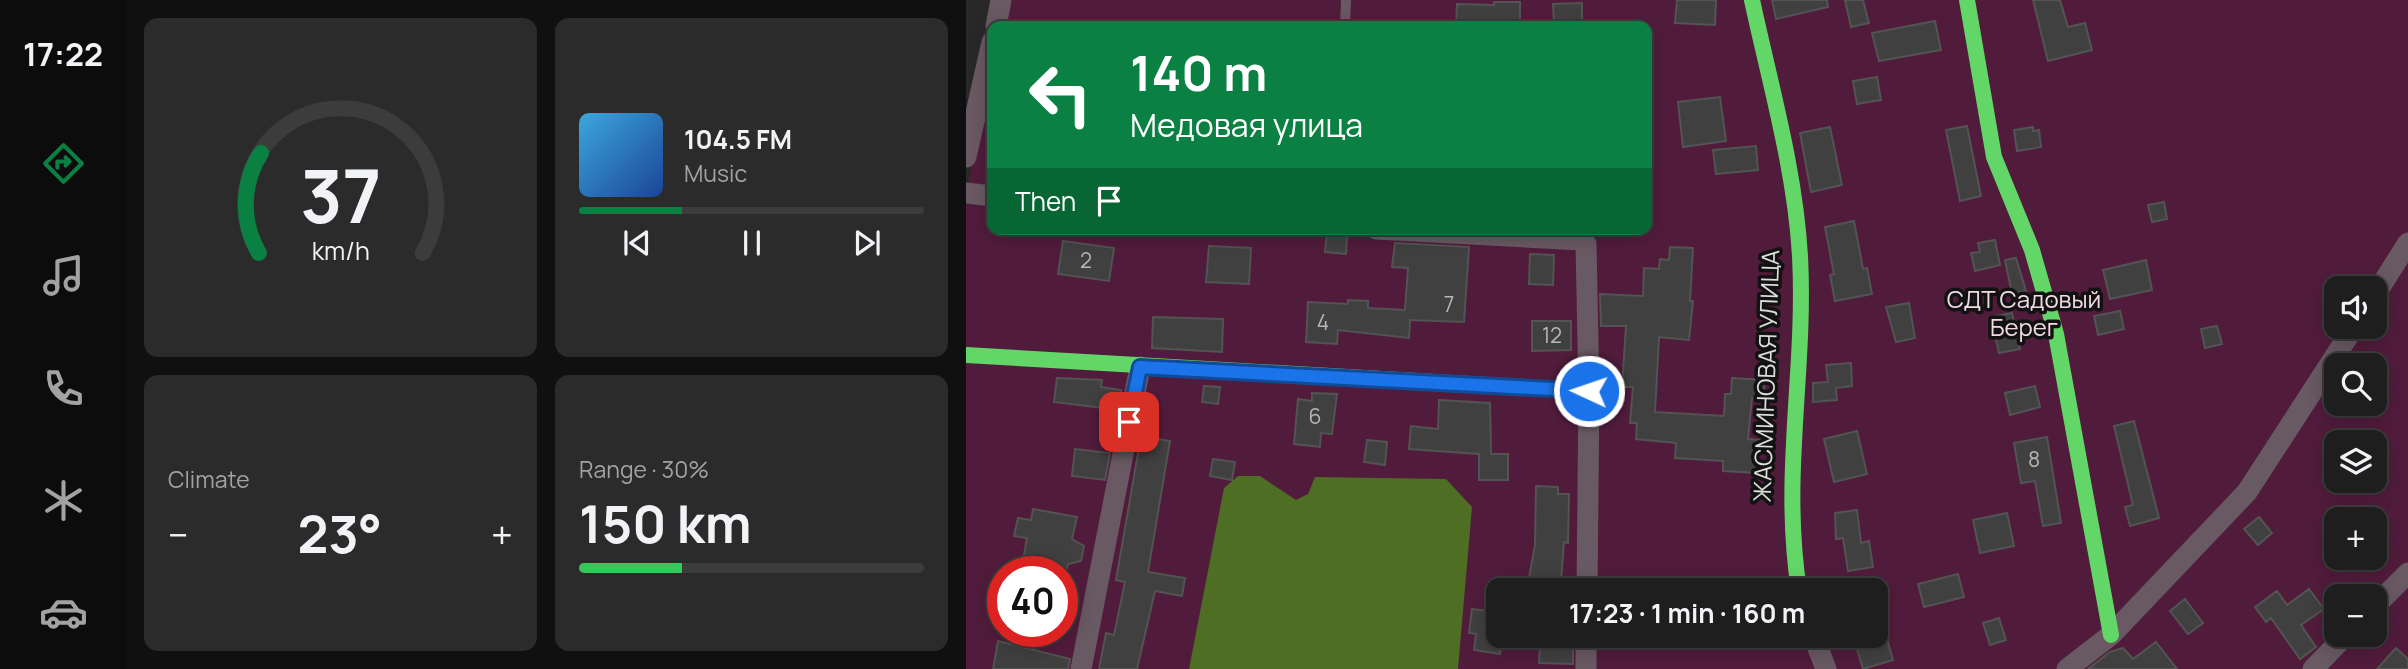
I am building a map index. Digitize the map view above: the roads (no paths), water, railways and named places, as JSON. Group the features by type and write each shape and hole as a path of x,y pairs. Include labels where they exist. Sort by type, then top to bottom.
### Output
{"street":[{"path":"997,21 1001,0"},
{"name":"ЖАСМИНОВАЯ УЛИЦА","path":"1752,0 1791,193 1800,256 1797,397 1787,498 1797,578"},
{"path":"1967,0 1994,157 2032,250 2056,334 2111,635"},
{"path":"966,157 987,64"},
{"path":"966,193 987,195"},
{"path":"1488,235 1582,240 1586,236"},
{"path":"1586,236 1589,391 1587,578"},
{"path":"2387,276 2408,243"},
{"path":"2067,669 2111,635 2247,492 2346,339"},
{"path":"966,355 1589,391"},
{"path":"1081,669 1140,367"},
{"path":"2387,594 2408,573"},
{"path":"2313,669 2334,647"},
{"path":"1586,648 1586,669"},
{"path":"1818,648 1826,669"}],"lane":[{"path":"1345,21 1346,0"}],"park label":[{"name":"СДТ Садовый Берег","path":"2024,314"}]}
